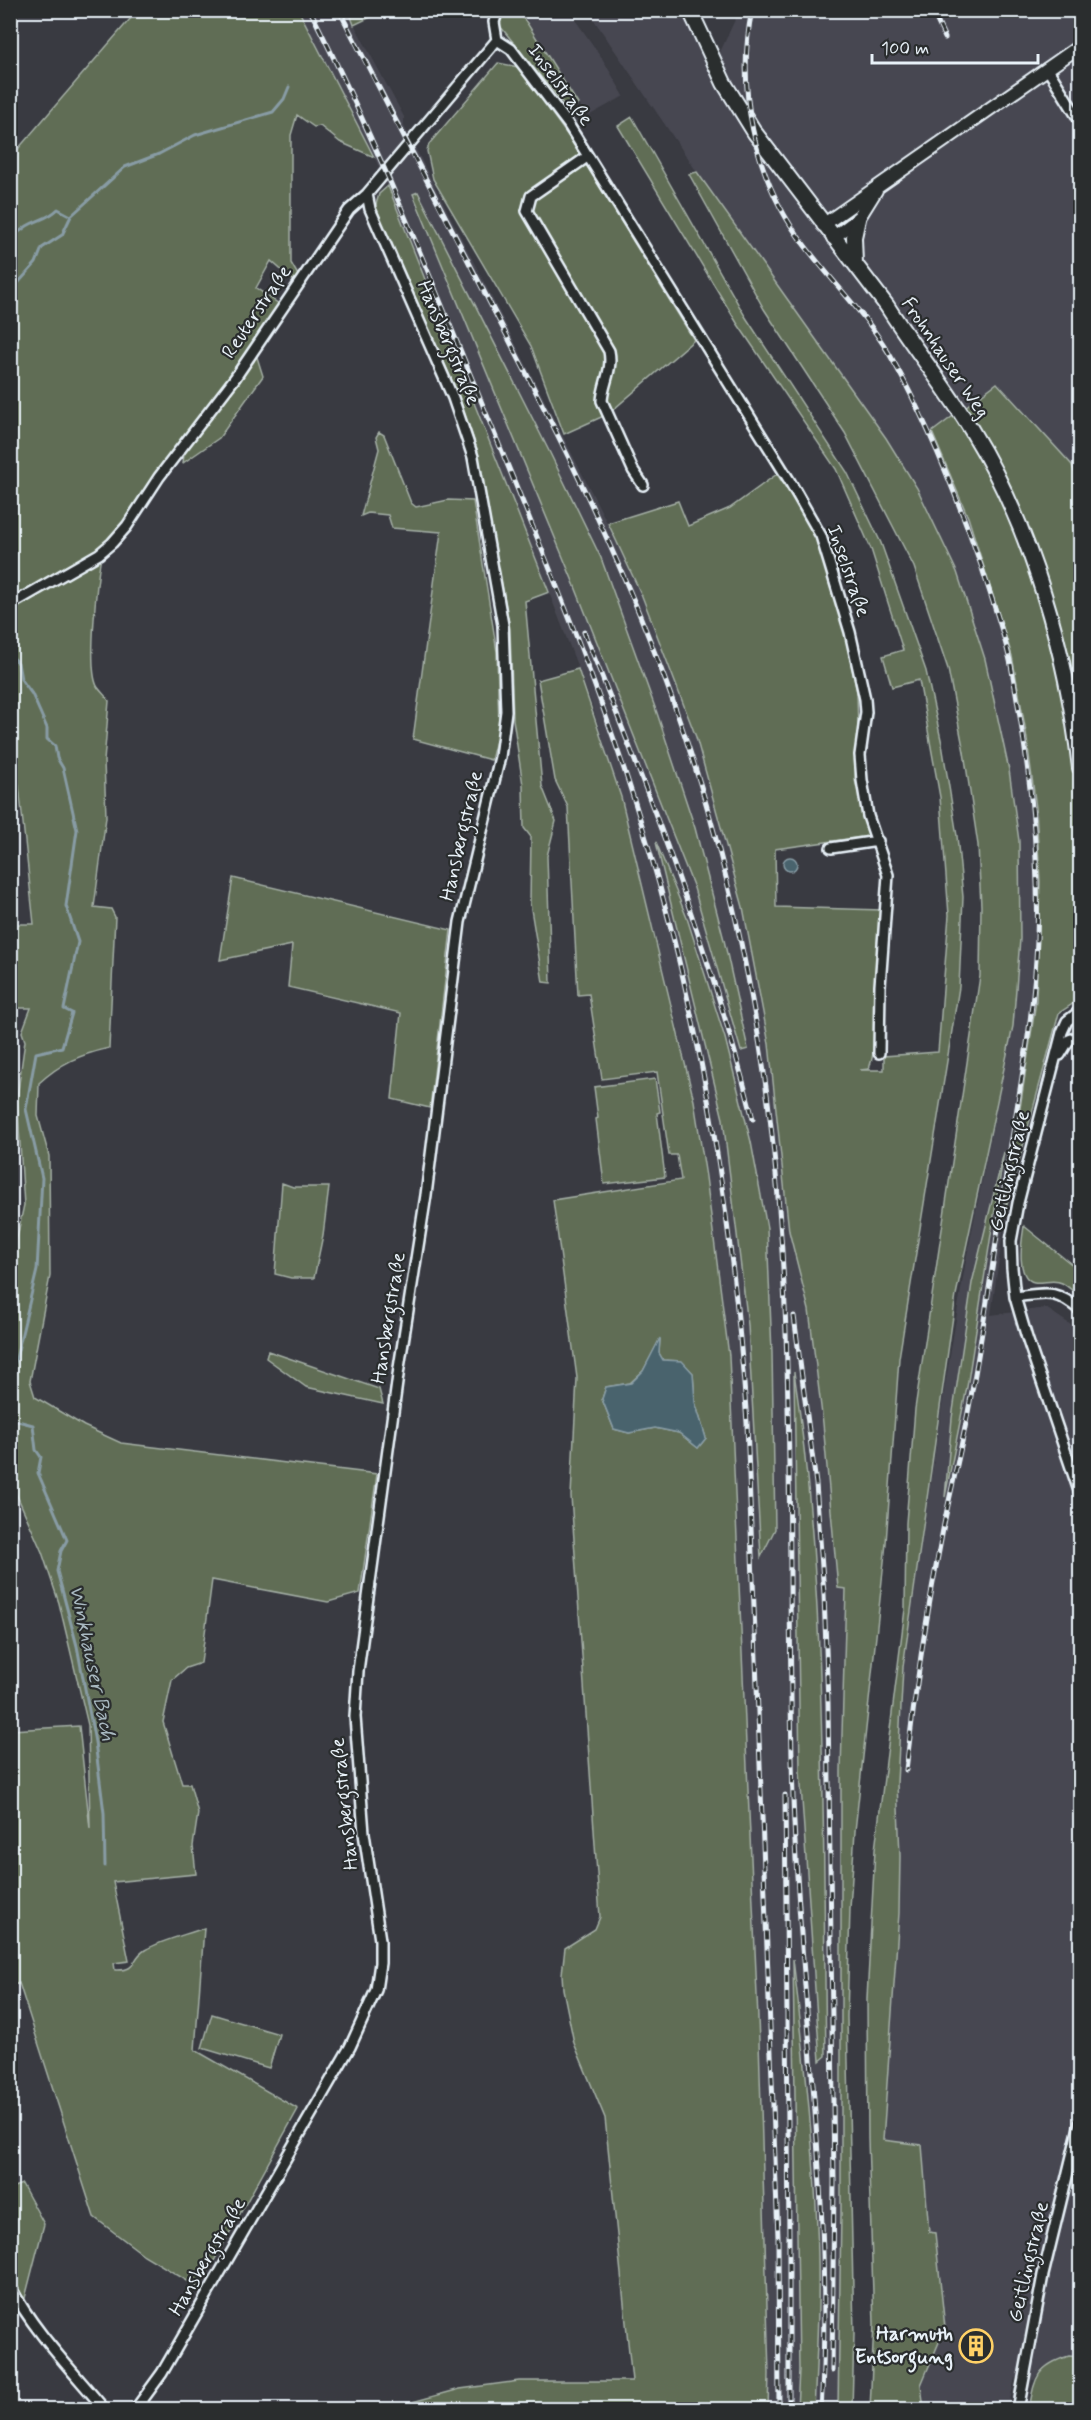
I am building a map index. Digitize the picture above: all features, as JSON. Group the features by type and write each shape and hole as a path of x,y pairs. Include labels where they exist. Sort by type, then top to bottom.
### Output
{"main road":[{"name":"Frohnhauser Weg","path":"690,10 724,83 738,107 956,405 998,479 1028,550 1052,624 1072,708 1080,768"},
{"path":"855,264 854,237 858,219"}],"street":[{"path":"497,40 494,22 498,10"},
{"name":"Inselstraße","path":"497,40 511,49 568,124 821,536 850,632 865,699 861,767 868,816 888,875 880,986 879,1053"},
{"name":"Reuterstraße","path":"10,605 99,554 127,526 171,461 235,378 349,210 367,194 497,40"},
{"path":"823,225 1080,46"},
{"path":"1047,68 1080,121"},
{"name":"Inselstraße","path":"587,157 531,196 527,211 609,351 610,370 603,389 602,400 633,470 643,485"},
{"path":"833,238 858,219 877,188"},
{"name":"Hansbergstraße","path":"135,2409 162,2373 350,2047 376,1990 380,1963 380,1940 364,1833 356,1728 358,1671 399,1368 426,1195 460,922 500,757 506,711 503,625 473,457 453,398 370,209 367,194"},
{"path":"831,849 878,841"},
{"name":"Geitlingstraße","path":"1080,1011 1067,1021 1062,1032 1018,1203 1011,1241 1015,1297 1080,1494"},
{"name":"Geitlingstraße","path":"1056,1062 1066,1044 1074,1037 1080,1036"},
{"path":"1015,1297 1052,1293 1063,1296 1080,1310"},
{"name":"Geitlingstraße","path":"1018,2409 1043,2275 1080,2123"},
{"path":"10,2286 18,2302 46,2339 105,2409"}],"shaded area":[{"path":"299,11 347,11 404,117 404,126 633,574 696,737 743,907 769,1044 789,1231 809,1310 823,1423 838,1588 846,1588 841,1771 841,2214 838,2409 768,2409 769,2374 759,2041 729,1356 694,1101 621,797 591,702 549,592 526,542 395,202 372,152"},
{"path":"521,11 569,11 602,58 624,96 590,115 578,104"},
{"path":"588,11 683,11 708,66 716,61 739,11 1080,11 1080,489 1071,465 998,383 932,432 968,517 1012,656 1026,732 1036,808 1040,882 1036,1001 991,1315 1046,1308 1080,1331 1080,2357 1069,2356 1042,2368 1034,2380 1015,2378 1008,2409 924,2409 921,2385 945,2328 929,2232 921,2146 882,2140 899,1913 900,1856 897,1783 903,1667 966,1260 1013,1026 985,659 957,572 917,488 886,438 697,172"}],"green space":[{"path":"137,11 299,11 374,157 340,142 320,126 314,127 297,115 291,135 291,263 298,275 294,281 271,261 256,288 279,304 126,524 97,552 70,564 11,601 11,157"},
{"path":"349,11 383,11 354,25"},
{"path":"502,11 517,11 527,23 578,104 568,110 500,26"},
{"path":"498,63 518,67 571,140 694,340 608,414 564,434 531,346 433,179 427,151 429,144"},
{"path":"632,117 745,316 847,472 881,543 926,671 942,744 957,836 963,897 959,987 899,1358 886,1543 855,1831 847,2017 854,2334 852,2409 838,2409 841,2214 841,1771 846,1589 838,1588 823,1423 809,1310 789,1231 769,1044 743,907 696,737 642,596 608,523 678,501 688,526 730,508 777,474 819,540 844,629 857,692 858,730 855,780 869,836 775,849 776,907 882,910 876,970 874,1049 869,1069 860,1070 884,1070 884,1056 938,1052 949,915 940,797 919,680 892,687 883,656 903,650 871,549 836,469 737,323 618,126"},
{"path":"697,172 886,438 917,488 957,572 985,659 1009,770 1019,841 1020,939 1013,1026 956,1295 903,1667 897,1783 900,1856 899,1913 883,2140 922,2145 929,2232 935,2233 945,2328 921,2385 924,2409 870,2409 874,2324 868,2139 867,1999 875,1850 905,1609 906,1523 915,1409 980,976 981,906 978,845 964,752 948,669 914,567 845,433 764,309 689,174"},
{"path":"388,186 549,592 525,601 542,786 556,821 547,856 551,983 543,982 530,903 531,837 524,828 523,785 513,719 510,629 477,449 457,392 375,208 379,194"},
{"path":"418,192 601,558 657,713 695,828 724,940 748,1049 741,1051 694,888 572,579 413,194"},
{"path":"256,354 263,376 219,438 183,463 185,446"},
{"path":"997,383 1072,465 1080,489 1080,999 1059,1013 1004,1216 1036,1001 1040,882 1036,808 1026,732 1012,656 968,517 932,432"},
{"path":"379,432 384,435 411,503 416,507 448,500 473,501 497,652 499,729 491,760 413,739 441,532 392,528 388,515 368,513 361,516 379,449 376,437"},
{"path":"101,556 94,623 93,661 97,686 109,701 104,761 106,817 94,907 111,909 115,917 109,1048 71,1061 39,1083 38,1116 49,1156 50,1276 30,1381 35,1397 84,1426 121,1443 377,1474 360,1593 328,1602 212,1580 201,1663 186,1668 172,1680 163,1722 182,1784 190,1784 198,1813 193,1846 196,1874 113,1882 129,1961 114,1963 115,1970 128,1969 140,1953 152,1946 204,1928 195,2050 298,2109 199,2288 144,2255 94,2217 19,1983 11,1986 11,1730 79,1726 90,1829 88,1725 59,1603 42,1552 11,1482 10,1270 24,1205 17,1098 25,1041 22,1032 31,1008 11,1008 10,924 34,924 19,786 11,751 10,609"},
{"path":"578,669 621,797 694,1101 706,1177 729,1356 759,2041 769,2374 768,2409 383,2410 460,2389 519,2381 632,2381 605,2118 574,2043 563,1989 565,1948 595,1929 600,1917 571,1496 577,1378 553,1200 681,1180 677,1155 669,1155 657,1072 602,1079 589,994 578,995 568,807 555,780 538,680","holes":["660,1339 659,1353 663,1360 681,1361 693,1373 695,1402 706,1438 698,1448 679,1433 655,1428 629,1433 614,1429 602,1399 606,1387 630,1383 643,1371"]},
{"path":"656,842 687,918 725,1038 751,1142 767,1228 775,1529 761,1557 748,1325 723,1119"},
{"path":"233,878 451,930 430,1108 392,1099 401,1013 288,987 292,945 220,960"},
{"path":"655,1079 665,1177 604,1184 594,1087"},
{"path":"1004,1152 967,1387 945,1497 952,1418 972,1283"},
{"path":"282,1183 293,1187 329,1187 323,1235 314,1278 291,1278 275,1274"},
{"path":"1024,1226 1080,1271 1080,1297 1059,1282 1034,1282 1028,1279 1024,1273 1021,1257"},
{"path":"268,1351 379,1389 383,1404 306,1387 266,1358"},
{"path":"794,1372 813,1542 818,1628 823,1799 826,2056 820,2061 800,1771"},
{"path":"793,1959 808,2093 817,2227 818,2296 814,2410 797,2409 799,2370"},
{"path":"212,2014 279,2034 269,2068 202,2048"},
{"path":"22,2184 44,2224 24,2302 11,2280 11,2188"},
{"path":"1069,2356 1080,2357 1080,2409 1029,2409 1033,2389 1043,2369"}],"water":[{"path":"787,857 793,857 797,864 793,871 787,871 783,867 783,861"},
{"path":"660,1338 659,1353 663,1360 682,1361 693,1373 695,1402 706,1438 698,1448 679,1433 655,1428 629,1433 614,1429 602,1399 606,1387 631,1383 643,1371"}],"waterway":[{"path":"10,235 18,233 58,209 71,216 125,167 159,154 195,135 273,112 284,99 289,87"},
{"name":"Winkhauser Bach","path":"10,292 36,263 42,248 62,235 71,216"},
{"name":"Winkhauser Bach","path":"10,654 18,663 21,679 32,694 47,728 47,739 55,746 57,758 63,768 77,830 66,906 78,942 64,1009 72,1013 62,1047 36,1053 26,1109 42,1178 37,1270 10,1384"},
{"name":"Winkhauser Bach","path":"10,1419 33,1425 36,1450 41,1457 38,1473 67,1540 61,1551 57,1571 77,1646 95,1742 104,1813 105,1866"}],"railway":[{"path":"310,10 401,208 528,515 592,677 647,842 685,985 700,1057 724,1202 747,1423 778,2237 779,2410"},
{"path":"339,10 556,432 632,596 683,729 698,775 724,869 745,963 769,1108 779,1206 785,1304 793,1798 802,1951 820,2180 824,2333 821,2410"},
{"path":"752,10 746,69 748,100 760,159 784,214 812,255 862,315 885,347 932,438 982,568 1008,653 1023,733 1032,802 1037,871 1037,940 1029,1026 974,1377 927,1616 906,1770"},
{"path":"932,10 945,38"},
{"path":"584,632 677,872 718,994 753,1119"},
{"path":"794,1316 816,1484 824,1594 828,1703 834,2181 832,2371"},
{"path":"785,1795 789,2410"}],"place":[{"name":"Harmuth Entsorgung","path":"976,2346"}]}
